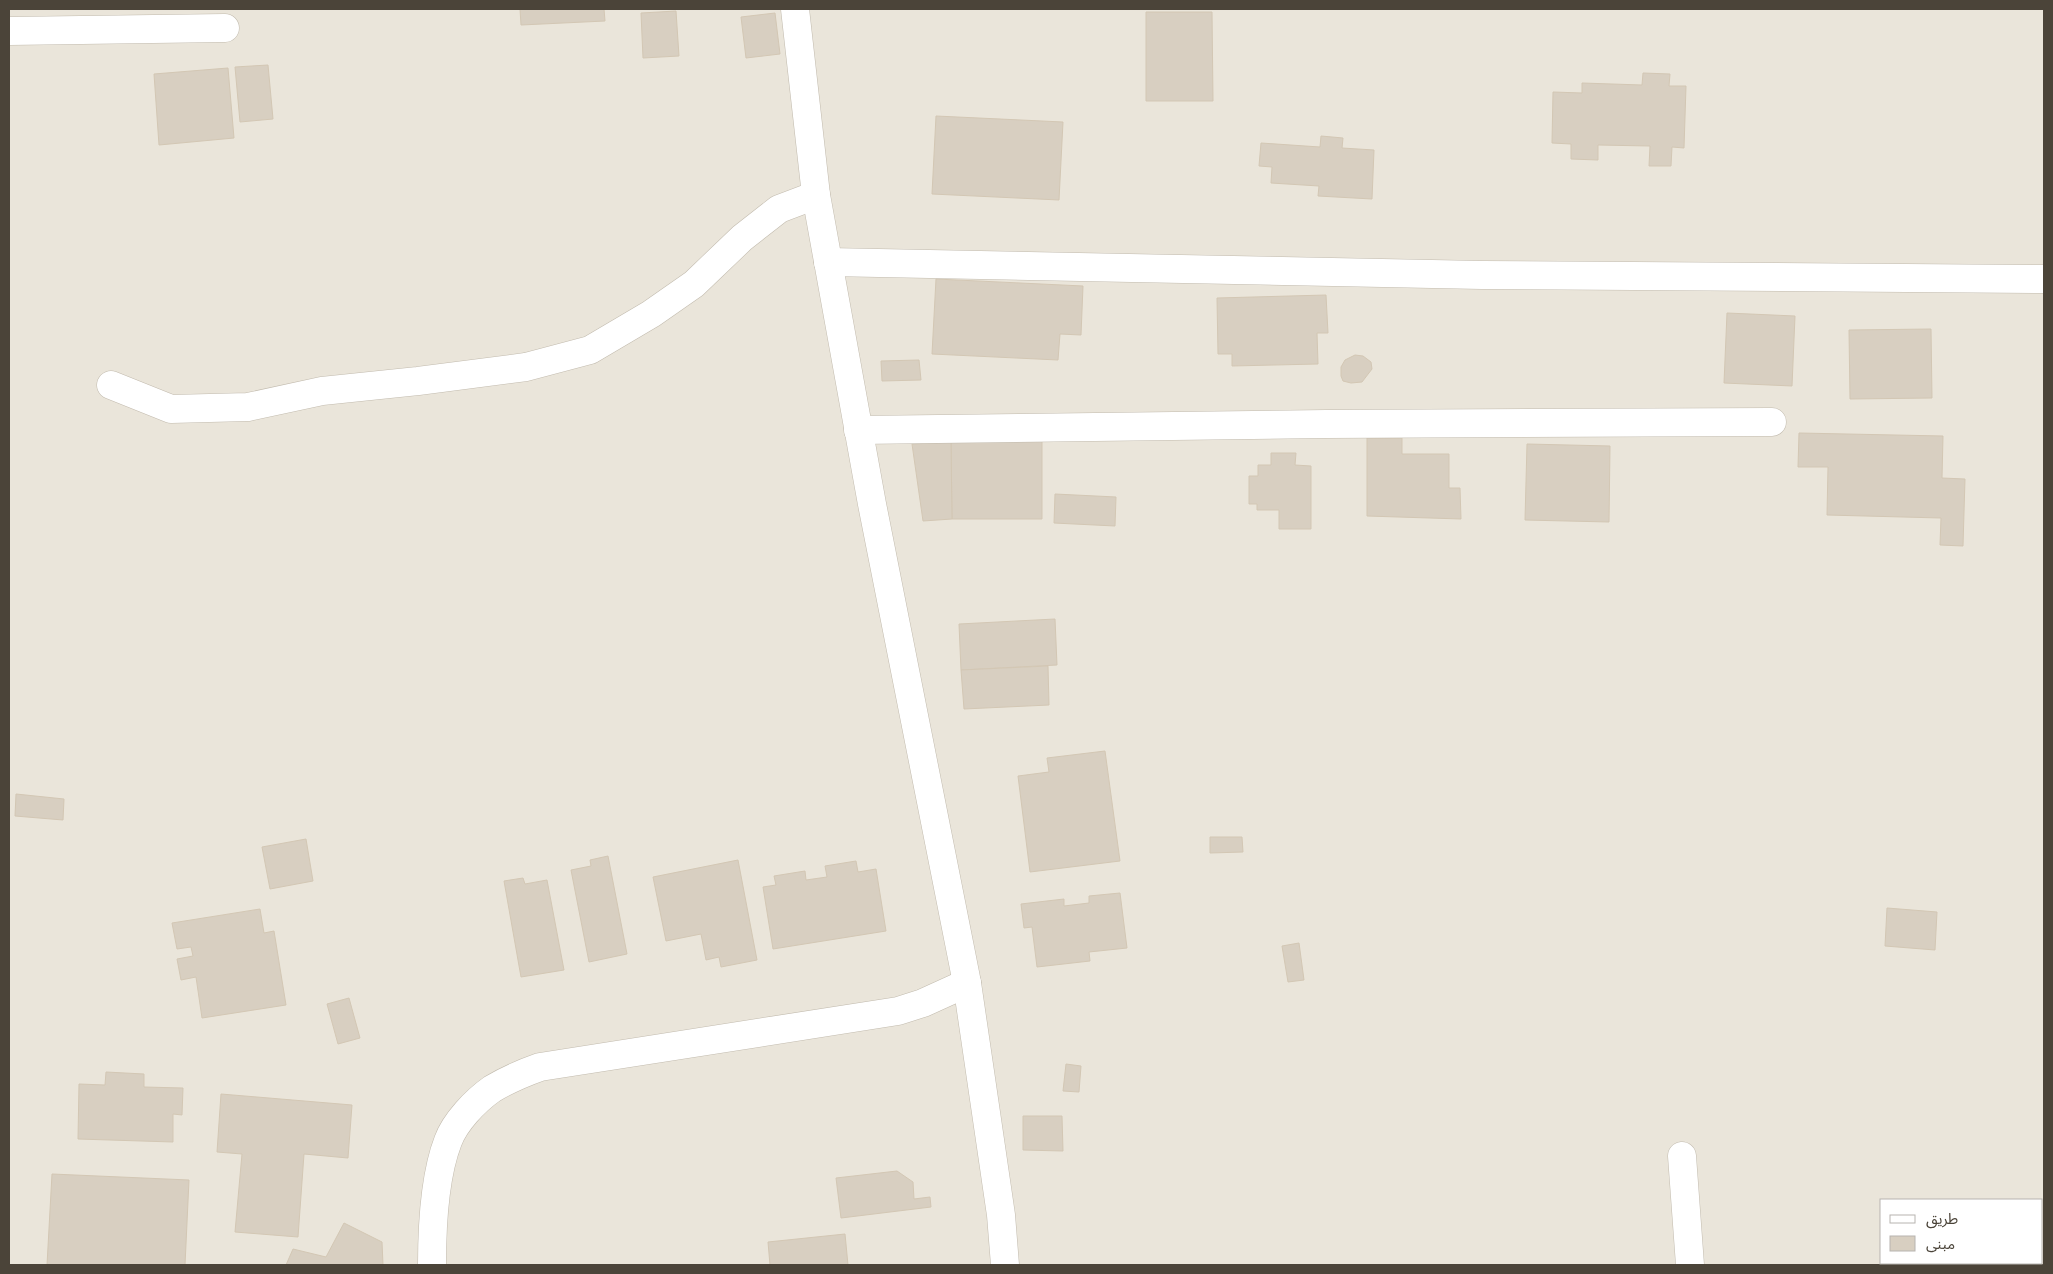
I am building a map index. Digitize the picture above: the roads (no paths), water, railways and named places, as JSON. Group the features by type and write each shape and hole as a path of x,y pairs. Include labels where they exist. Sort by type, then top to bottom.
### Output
{"street":[{"path":"795,9 816,195 858,430 967,982 1001,1216 1005,1265"},
{"path":"9,31 225,28"},
{"path":"110,385 171,409 248,407 322,391 418,382 526,367 590,350 652,314 694,284 742,238 779,210 816,195"},
{"path":"828,262 1482,275 2044,279"},
{"path":"858,430 1327,424 1772,422"},
{"path":"432,1265 432,1238 439,1176 448,1140 466,1112 491,1090 516,1076 540,1067 898,1011 923,1003 967,982"},
{"path":"1682,1156 1690,1265"}]}
